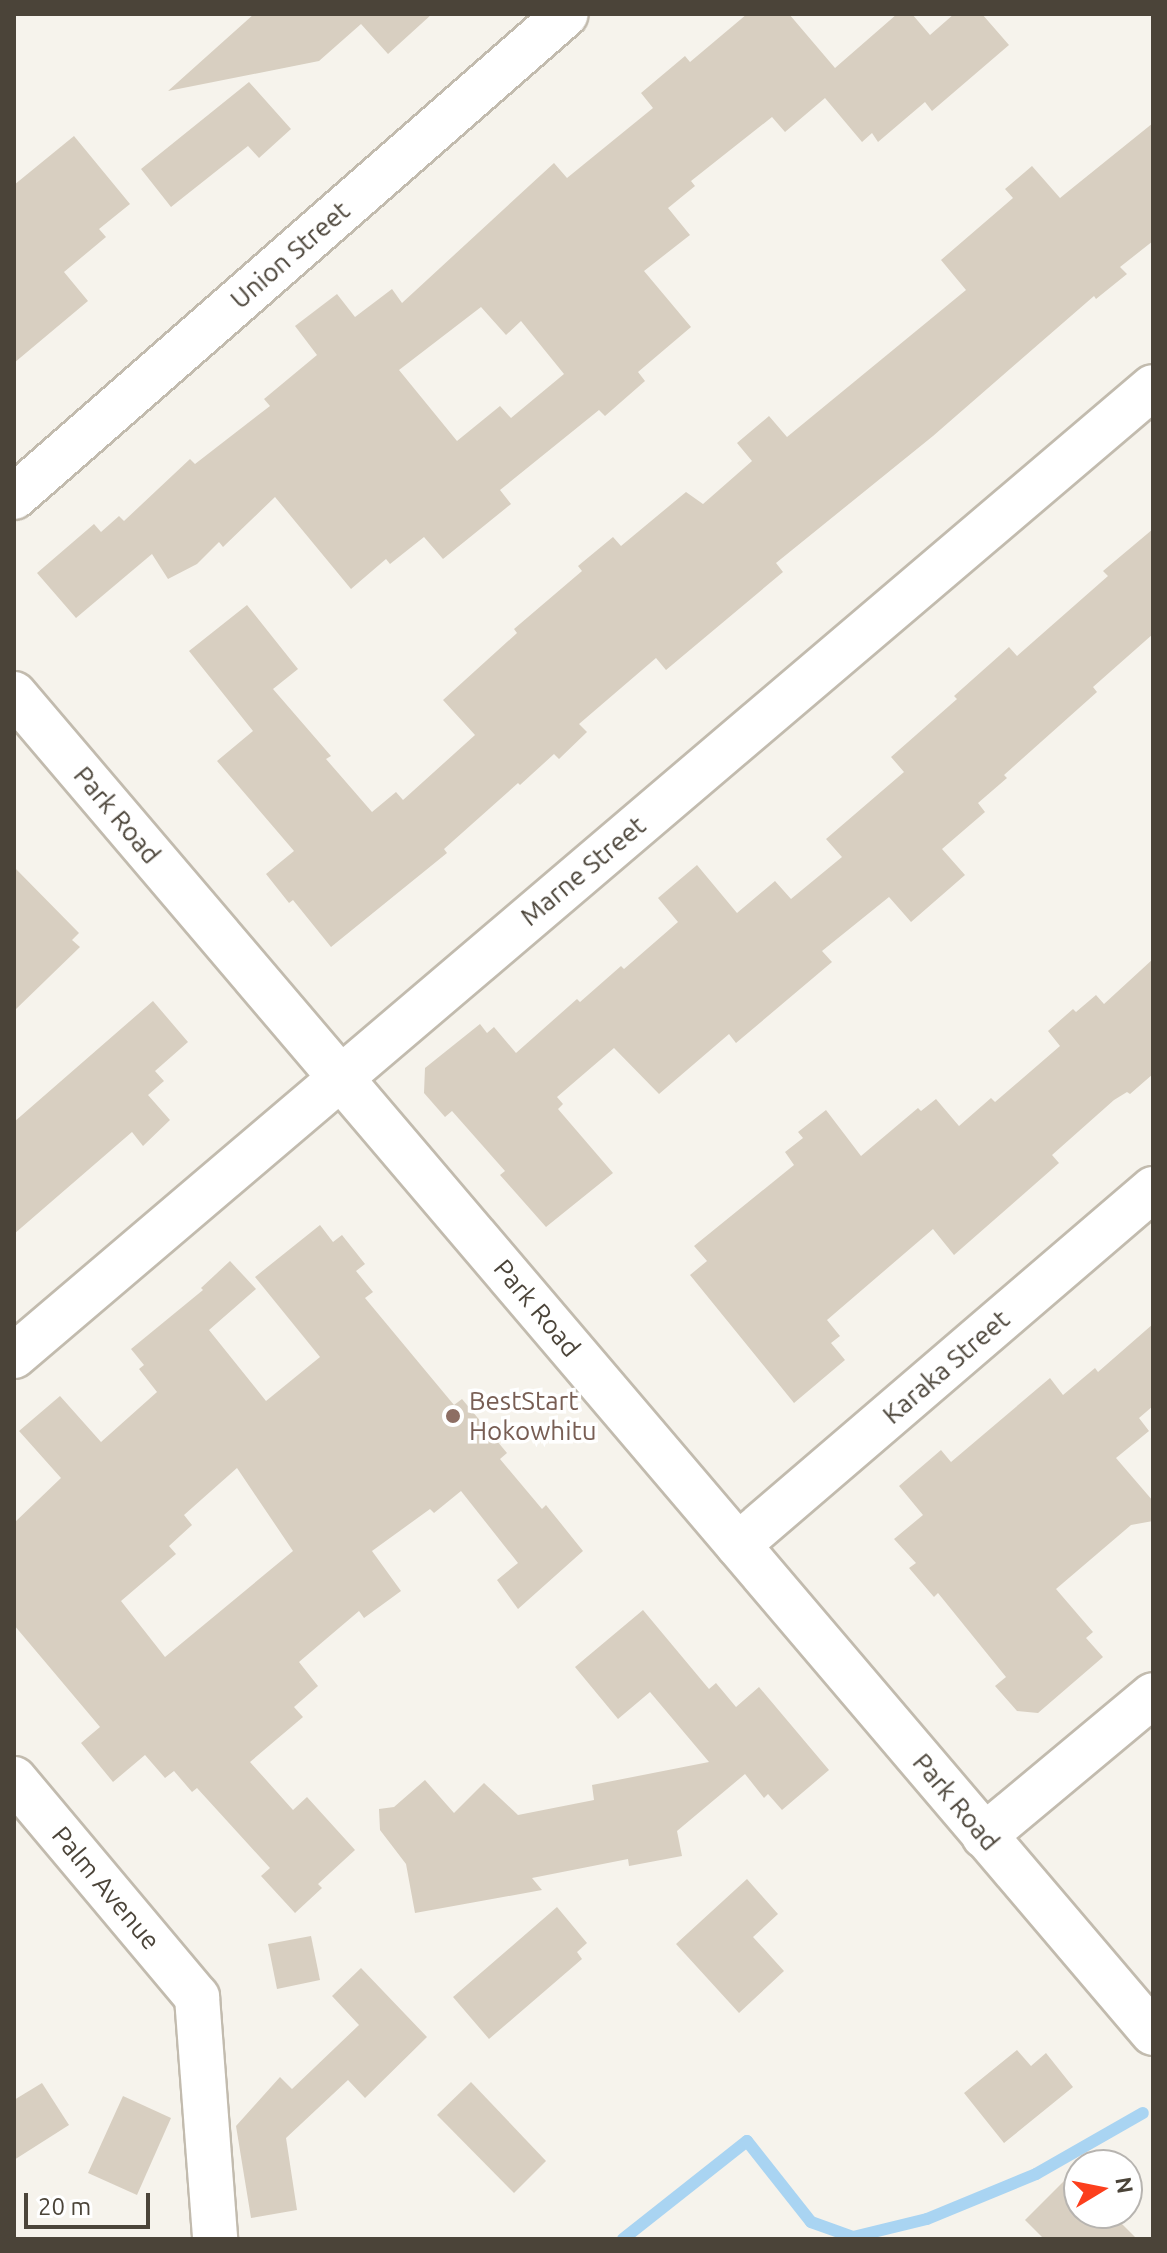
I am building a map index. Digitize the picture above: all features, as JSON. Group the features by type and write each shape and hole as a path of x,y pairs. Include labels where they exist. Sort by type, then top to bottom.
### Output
{"street":[{"name":"Union Street","path":"14,497 566,14"},
{"name":"Marne Street","path":"14,1356 1153,387"},
{"name":"Park Road","path":"14,694 1153,2033"},
{"name":"Karaka Street","path":"738,1545 1153,1189"},
{"path":"984,1836 1153,1695"},
{"name":"Palm Avenue","path":"14,1779 197,1997 215,2239"}],"building":[{"path":"254,14 432,14 388,54 361,24 319,61 168,91"},
{"path":"747,14 789,14 835,68 897,14 912,14 930,35 954,14 982,14 1009,45 932,111 925,102 878,142 872,133 862,142 825,98 785,132 772,117 691,181 695,186 668,208 690,235 644,271 691,327 638,372 645,381 605,416 599,410 500,490 511,504 443,559 424,537 390,564 386,559 351,589 275,497 223,547 219,542 197,564 168,579 152,554 76,618 37,573 94,524 101,532 119,516 124,521 190,459 195,464 270,406 264,399 317,355 295,326 337,294 355,317 392,289 402,303 554,163 567,178 653,108 641,93 685,56 690,62","holes":["481,307 506,335 521,321 564,374 511,418 500,406 457,441 399,370"]},
{"path":"249,82 291,129 259,158 248,146 171,207 141,169"},
{"path":"1153,123 1153,241 1120,267 1127,274 1096,299 1094,296 933,436 776,563 783,572 666,670 656,658 579,724 587,732 559,759 554,754 520,785 518,783 444,849 447,853 331,947 293,900 289,903 266,874 294,851 217,761 253,731 189,651 247,605 298,669 273,689 331,756 326,759 372,812 396,792 403,800 475,735 443,700 517,633 514,629 582,571 578,566 613,537 621,546 686,492 703,504 752,461 737,443 769,416 787,437 966,290 941,260 1013,198 1005,189 1032,166 1060,198"},
{"path":"74,136 130,204 99,229 106,237 64,272 88,301 14,363 14,185"},
{"path":"1153,529 1153,634 1093,687 1097,692 1004,775 1007,778 978,803 985,812 942,849 965,875 911,922 889,897 822,951 832,962 736,1043 729,1034 659,1094 614,1048 557,1097 563,1104 558,1109 613,1173 546,1227 500,1175 505,1171 452,1111 445,1117 424,1093 425,1068 480,1024 487,1033 494,1027 516,1053 577,999 580,1002 621,966 624,969 678,922 658,898 697,865 737,913 775,881 791,899 842,857 826,839 904,772 891,757 957,699 954,696 1009,647 1017,656 1108,576 1103,571"},
{"path":"14,867 79,933 72,940 80,947 14,1011"},
{"path":"1153,959 1153,1074 1130,1094 1127,1092 1114,1100 1052,1155 1059,1163 954,1255 933,1229 827,1320 840,1336 831,1343 845,1360 794,1403 690,1275 707,1261 694,1246 794,1165 785,1152 803,1138 798,1132 826,1110 861,1156 918,1108 921,1111 936,1099 959,1126 991,1098 995,1102 1060,1046 1048,1031 1073,1009 1076,1012 1096,995 1104,1004"},
{"path":"153,1001 188,1042 155,1071 164,1081 148,1095 170,1120 143,1146 132,1132 14,1234 14,1122"},
{"path":"320,1225 333,1242 342,1235 365,1264 356,1271 373,1292 365,1298 454,1405 462,1399 507,1453 500,1459 542,1509 546,1505 583,1551 518,1609 497,1580 518,1563 461,1491 434,1513 430,1509 372,1551 401,1591 364,1618 359,1611 299,1662 318,1686 294,1707 303,1717 250,1762 293,1810 307,1797 355,1850 318,1884 322,1888 295,1913 261,1876 270,1868 197,1788 192,1792 174,1771 165,1778 145,1755 113,1782 81,1743 100,1727 14,1625 14,1523 61,1478 19,1431 60,1396 101,1442 157,1392 139,1369 144,1365 131,1349 203,1290 201,1288 230,1261 256,1289 209,1330 266,1401 320,1357 255,1277","holes":["237,1468 293,1551 165,1657 121,1601 176,1554 169,1546 192,1525 184,1515"]},
{"path":"1153,1324 1153,1406 1139,1418 1149,1431 1116,1458 1153,1501 1153,1521 1131,1525 1056,1589 1093,1632 1086,1638 1103,1657 1038,1713 1017,1711 995,1686 1006,1677 938,1593 934,1597 909,1568 916,1563 894,1539 923,1515 899,1486 941,1450 951,1462 1050,1378 1063,1395 1095,1368 1098,1372"},
{"path":"643,1610 709,1689 716,1683 736,1707 759,1687 829,1770 782,1810 768,1794 764,1798 745,1774 677,1831 682,1856 629,1866 628,1859 532,1878 542,1890 415,1913 406,1864 380,1830 379,1809 394,1807 425,1780 454,1813 484,1783 518,1815 594,1800 592,1785 709,1762 650,1692 618,1719 575,1667"},
{"path":"747,1879 778,1914 753,1937 784,1971 739,2013 676,1944"},
{"path":"557,1907 587,1943 577,1952 582,1959 489,2039 453,1997"},
{"path":"311,1936 320,1980 277,1989 268,1944"},
{"path":"361,1968 427,2037 365,2098 348,2080 286,2138 297,2210 251,2218 236,2126 280,2077 292,2089 359,2025 332,1996"},
{"path":"1017,2050 1031,2066 1046,2053 1073,2087 1004,2143 964,2093"},
{"path":"471,2082 546,2161 514,2193 437,2115"},
{"path":"42,2083 69,2125 14,2160 14,2100"},
{"path":"123,2096 171,2118 137,2195 88,2173"},
{"path":"1063,2182 1063,2229 1127,2229 1137,2239 1044,2239 1025,2220"}],"waterway":[{"path":"623,2239 747,2141 811,2222 853,2237 927,2219 1036,2174 1143,2113"}],"place":[{"name":"BestStart Hokowhitu","path":"453,1416"}]}
